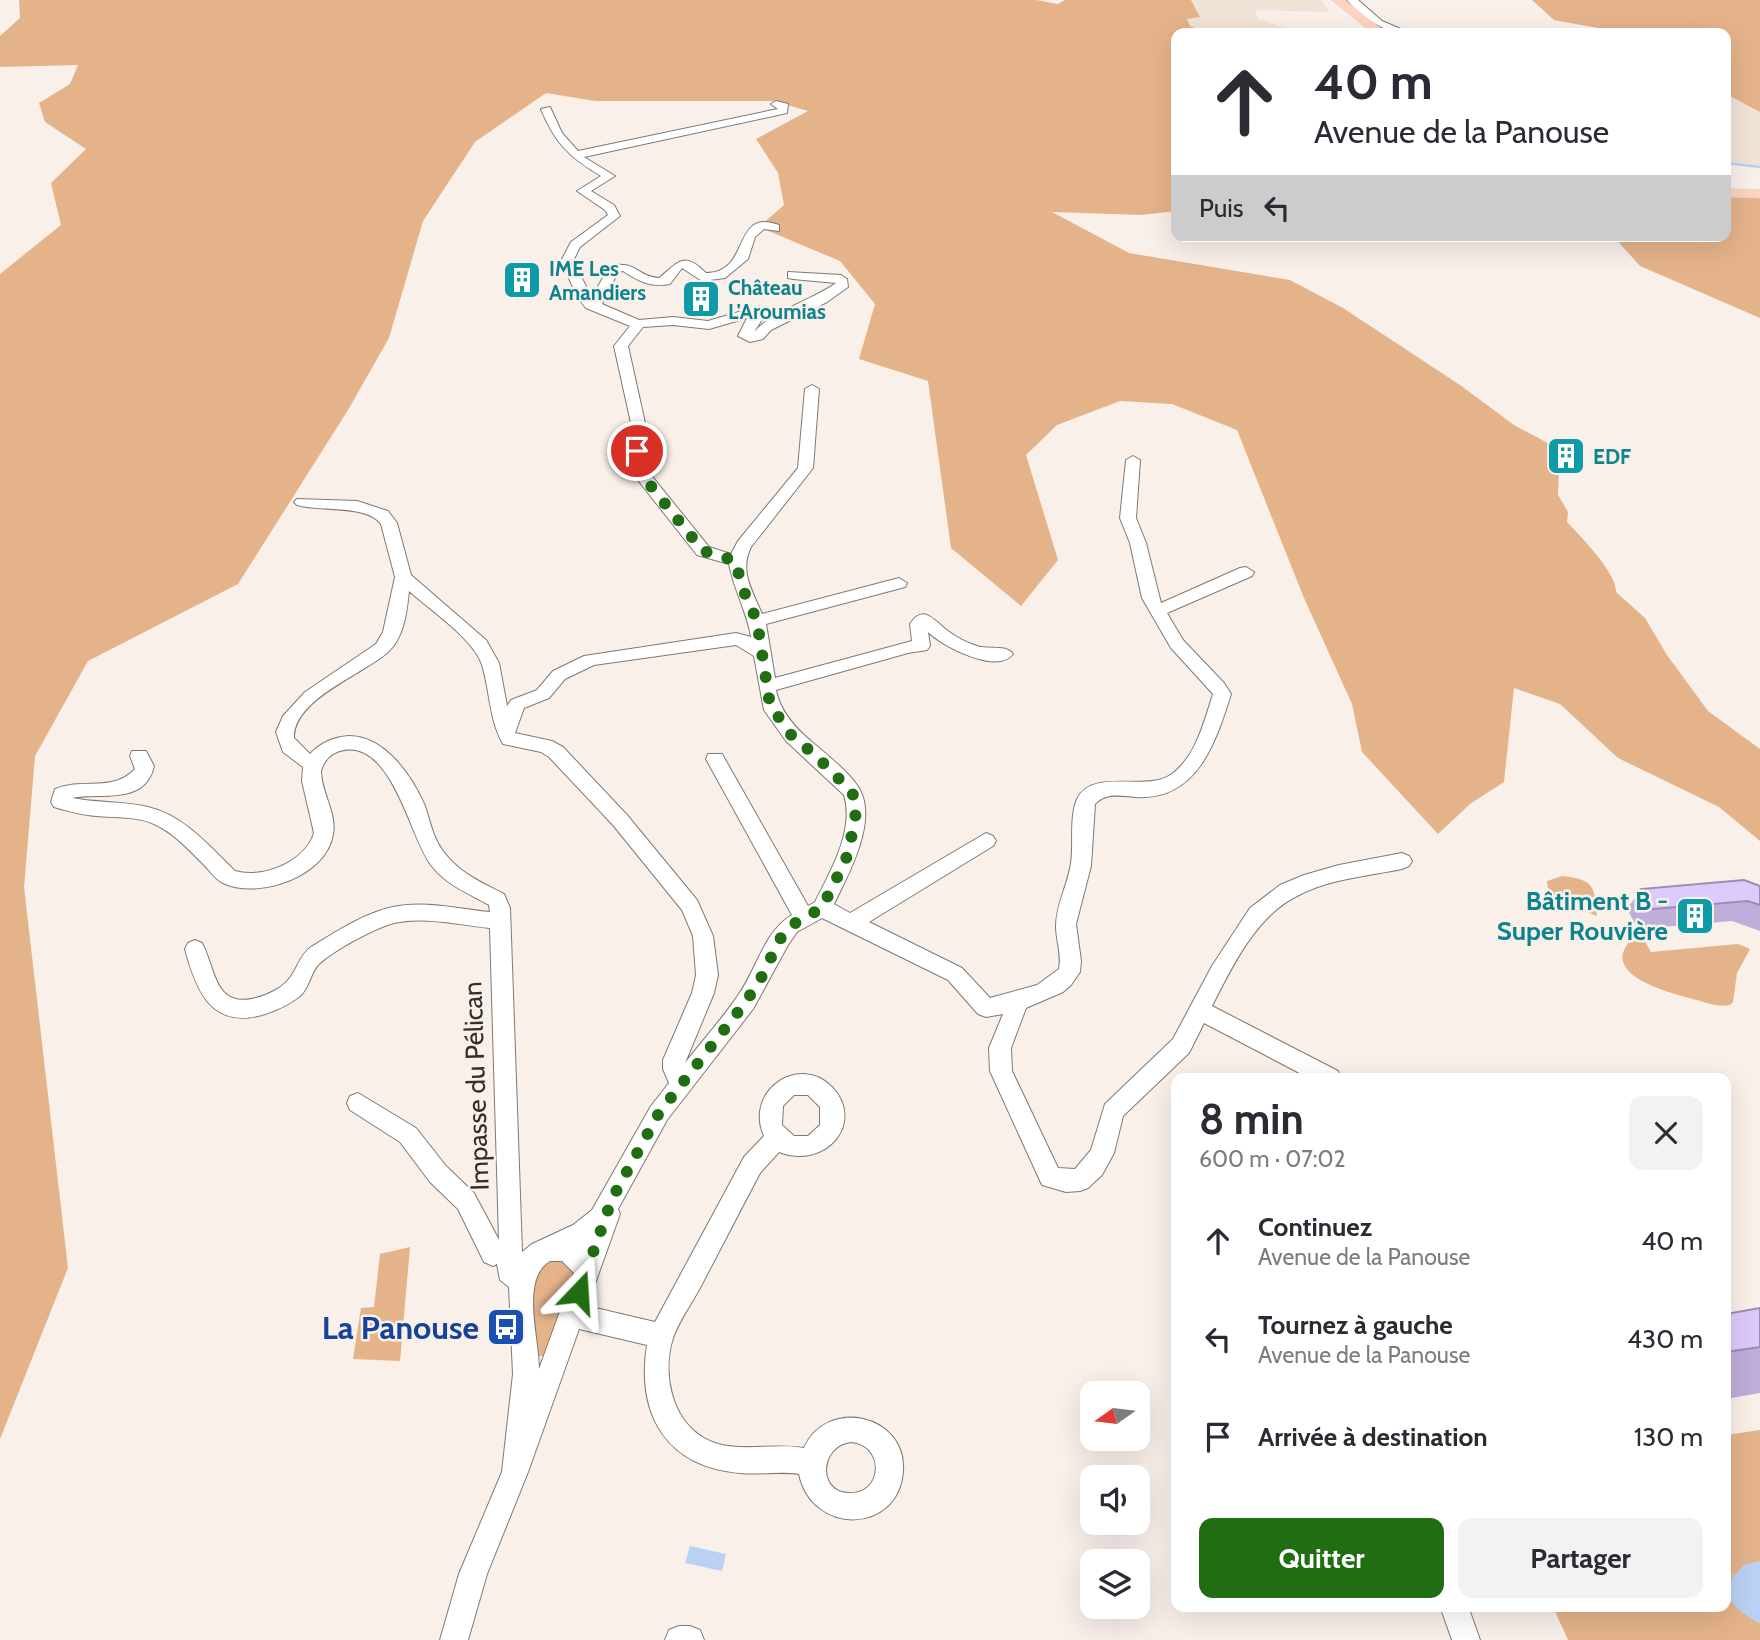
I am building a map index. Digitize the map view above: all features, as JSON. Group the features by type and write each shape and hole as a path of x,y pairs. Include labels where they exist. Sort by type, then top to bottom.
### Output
{"main road":[{"path":"1338,0 1374,28"},
{"path":"1731,192 1760,194"}],"street":[{"path":"1352,0 1379,23 1392,28"},
{"path":"575,155 732,124 775,114 785,108 776,104"},
{"path":"546,109 557,134 575,155 608,174 607,178 583,191 613,213 608,223 596,228 575,245 568,256 568,265 581,285 584,298 592,305 636,324 673,321 709,325 749,313 756,318 745,336 750,338 822,299 843,284 841,279 793,275"},
{"path":"592,305 597,301 613,269 625,267 641,278 656,283 665,281 677,266 688,264 693,265 702,277 713,278 729,272 744,256 744,246 753,231 764,225 775,228"},
{"path":"636,324 636,330 626,337 621,346 640,432 638,470 703,551 736,561"},
{"path":"512,1254 555,1247 594,1225 612,1199 659,1113 745,1003 780,939 790,926 813,913 846,859 855,822 856,804 852,792 792,736 770,705 757,621 741,585 736,561 744,545 805,468 812,389"},
{"path":"715,759 813,913 852,922 955,974 981,1005 995,1007 1050,989 1068,974 1071,964 1065,928 1068,906 1082,864 1086,801 1100,789 1111,786 1146,790 1177,781 1195,763 1210,734 1222,694 1177,644 1146,585 1144,564 1128,518 1133,460"},
{"path":"302,502 313,505 357,506 382,514 389,523 403,577 394,631 390,639 382,648 314,695 289,722 285,733 286,740 295,754 312,764"},
{"path":"1158,611 1246,572"},
{"path":"403,577 480,644 490,663 506,733 514,741 546,746 556,752 620,820 690,906 703,936 707,975 703,993 674,1060 674,1069 680,1084"},
{"path":"757,621 899,583"},
{"path":"767,687 908,647 921,646 918,624 923,618 928,620 942,638 989,656 1003,654"},
{"path":"506,733 520,701 543,694 559,675 590,660 736,639 743,640 764,655"},
{"path":"139,756 145,766 144,771 129,785 104,792 69,791 62,794 61,802 148,814 161,819 176,828 229,877 238,882 250,883 275,877 313,854 322,843 324,826 310,773 312,764 323,752 339,745 358,744 377,753 412,800 435,856 465,886 497,900 500,921 394,915 317,955 305,966 297,985 274,1001 244,1011 232,1010 217,1000 202,974 195,949"},
{"path":"852,922 986,841"},
{"path":"1016,1002 1015,1012 1000,1039 998,1057 1001,1071 1050,1177 1066,1181 1080,1180 1094,1167 1102,1153 1113,1111 1181,1046 1219,972 1257,914 1287,891 1339,873 1402,861"},
{"name":"Impasse du Pélican","path":"500,921 512,1254"},
{"path":"1199,1010 1320,1073"},
{"path":"358,1103 408,1135 438,1174 466,1201 524,1269 521,1282 527,1362 515,1472"},
{"path":"777,1138 752,1165 661,1336 657,1355 660,1406 674,1431 690,1445 708,1454 739,1460 783,1458 814,1463"},
{"path":"454,1640 472,1574 515,1472 612,1199"},
{"path":"555,1247 568,1250 579,1257 587,1270"},
{"path":"572,1315 661,1336"},
{"path":"527,1362 542,1366 554,1360"},
{"path":"1456,1612 1466,1640"},
{"path":"679,1640 690,1640"}],"shaded area":[{"path":"19,0 1036,0 1058,4 1065,0 1191,0 1200,17 1187,19 1190,26 1195,28 1171,28 1171,212 1141,215 1052,212 1129,253 1290,280 1343,308 1460,385 1514,425 1555,447 1559,467 1558,495 1568,512 1567,522 1605,565 1616,592 1645,618 1667,655 1708,711 1760,749 1760,841 1719,807 1618,758 1560,704 1514,688 1504,782 1470,804 1438,834 1362,752 1352,704 1304,598 1237,430 1172,404 1120,401 1057,425 1026,455 1058,560 1021,606 951,548 928,381 859,359 875,304 840,261 759,227 784,205 778,173 756,139 808,111 773,101 595,101 546,93 475,142 423,221 389,338 348,410 238,584 88,661 35,756 24,887 68,1268 0,1439 0,274 61,225 51,183 86,149 45,122 39,103 70,84 78,65 0,67 0,36 20,18"},
{"path":"1191,0 1321,0 1330,12 1255,10 1258,19 1286,28 1190,26 1186,19 1199,16"},
{"path":"1532,0 1760,0 1760,112 1731,97 1731,28 1598,28 1554,20"},
{"path":"1731,97 1760,112 1760,167 1731,164"},
{"path":"1731,196 1760,197 1760,318 1640,266 1618,242 1731,242"},
{"path":"1562,876 1582,880 1592,887 1597,916 1582,910 1557,910 1549,896 1547,881"},
{"path":"1644,940 1651,952 1738,944 1750,949 1737,973 1733,1002 1725,1006 1707,1003 1642,981 1624,964 1623,954 1629,942"},
{"path":"410,1247 400,1361 353,1359 361,1308 374,1307 380,1254"},
{"path":"559,1258 573,1269 573,1277 545,1356 536,1356 530,1284 538,1265"},
{"path":"1760,1430 1760,1640 1568,1640 1555,1612 1731,1612 1731,1434"}],"water":[{"path":"690,1546 726,1554 722,1571 685,1563"},
{"path":"1760,1561 1760,1624 1731,1600 1731,1579 1744,1565"}],"building":[{"path":"530,263 534,272 509,277 505,267"},
{"path":"707,282 714,294 694,296 691,284"},
{"path":"1744,880 1760,886 1760,905 1748,901 1653,909 1641,889"},
{"path":"1760,1308 1760,1347 1731,1351 1731,1313"}],"waterway":[{"path":"1731,164 1760,167"}],"place":[{"name":"IME Les Amandiers","path":"522,280"},
{"name":"Château L'Aroumias","path":"701,299"},
{"name":"EDF","path":"1566,456"},
{"name":"Bâtiment B - Super Rouvière","path":"1695,916"},
{"name":"La Panouse","path":"506,1327"}],"route":[{"path":"579,1292 612,1199 659,1113 745,1003 790,926 822,908 846,859 855,822 856,804 852,792 792,736 770,705 757,621 741,585 736,561 703,551 638,470 637,451"}]}
